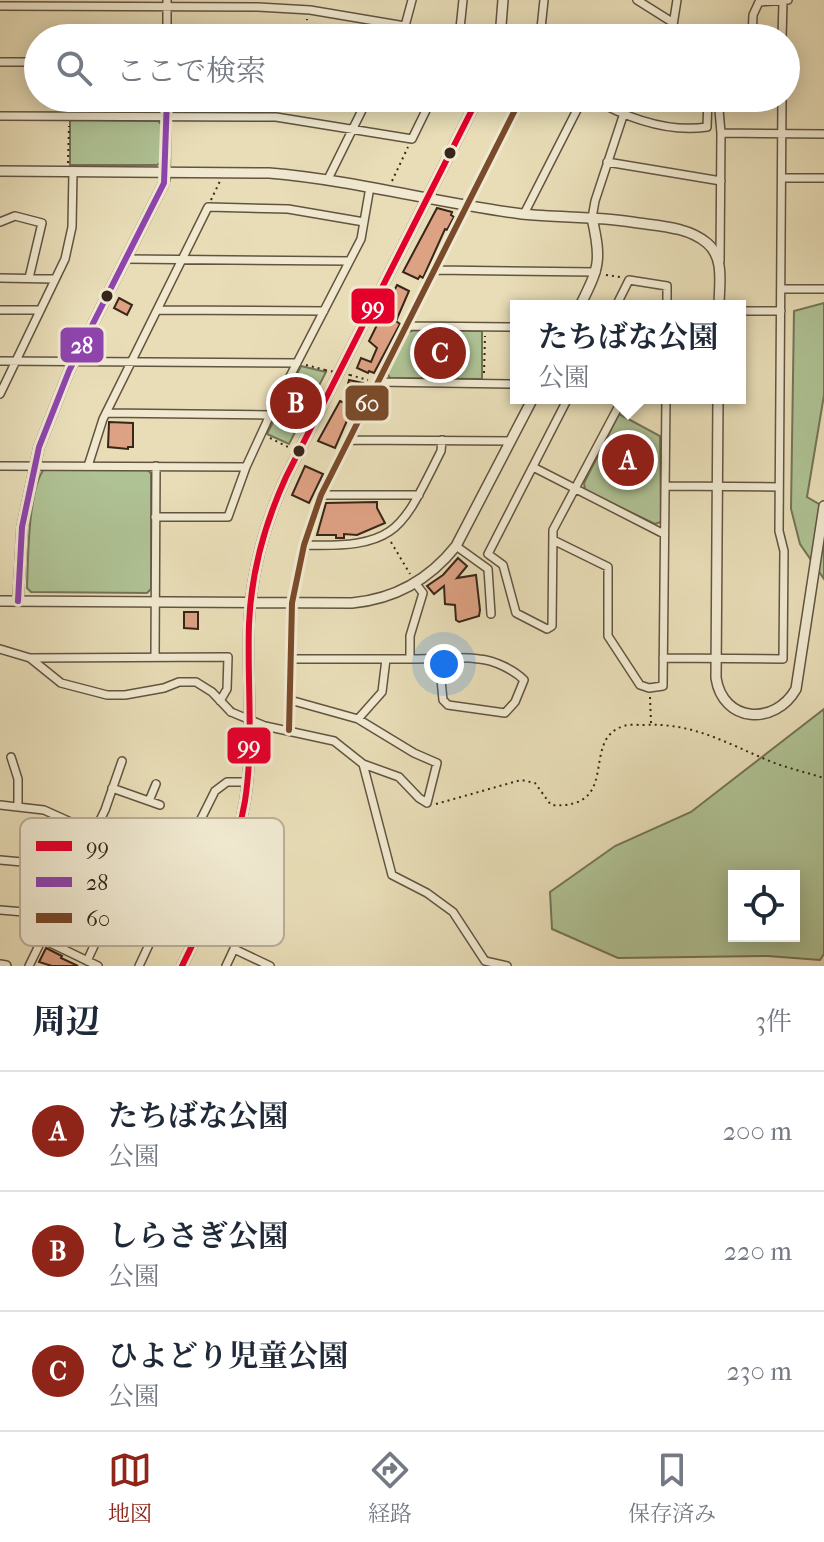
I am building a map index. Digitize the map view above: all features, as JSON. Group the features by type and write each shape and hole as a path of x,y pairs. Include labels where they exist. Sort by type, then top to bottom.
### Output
{"street":[{"path":"307,0 309,12"},
{"path":"406,24 412,0"},
{"path":"460,24 463,0"},
{"path":"501,24 503,0"},
{"path":"541,24 544,0"},
{"path":"637,0 672,22 677,0"},
{"path":"753,24 759,2 785,1 783,24"},
{"path":"167,3 167,24"},
{"path":"1,4 167,3 309,12 391,24"},
{"path":"0,62 24,62"},
{"path":"18,601 22,527 33,466 51,410 73,361 164,183 167,112"},
{"path":"328,179 361,112"},
{"path":"0,116 276,117 412,139 425,112"},
{"path":"241,818 247,782 251,602 261,546 277,496 471,112"},
{"path":"289,730 292,603 304,545 321,495 514,112"},
{"path":"524,214 576,112"},
{"path":"616,112 691,129 707,127 708,112"},
{"path":"719,112 719,300"},
{"path":"663,658 783,659 784,551 779,531 782,112"},
{"path":"584,300 601,273 592,218 623,116"},
{"path":"721,133 824,134"},
{"path":"607,162 721,181"},
{"path":"0,394 65,259 71,235 70,169"},
{"path":"0,171 70,169 269,173 328,179 524,214 606,218 681,230 711,245 720,261"},
{"path":"782,178 824,178"},
{"path":"155,517 228,517 270,415 361,239 370,187"},
{"path":"88,466 89,455 106,413 208,207 288,209 364,222"},
{"path":"0,222 15,216 42,223 29,278"},
{"path":"126,259 349,261"},
{"path":"434,270 601,273"},
{"path":"0,278 55,279"},
{"path":"619,300 629,280 667,286 667,300"},
{"path":"781,289 824,289"},
{"path":"0,310 40,310"},
{"path":"158,310 324,311"},
{"path":"746,311 781,311"},
{"path":"406,326 510,327"},
{"path":"0,361 297,363"},
{"path":"378,382 510,384"},
{"path":"0,601 292,603 367,602 386,597 416,584 441,564 456,546 530,404"},
{"path":"565,404 488,554 503,565 516,613 547,629 552,626 553,530 620,404"},
{"path":"553,540 608,567 608,636 640,685 649,688 663,686 666,404"},
{"path":"718,404 716,678 720,692 730,705 744,713 760,715 777,710 794,694 799,680 824,506"},
{"path":"106,413 270,415"},
{"path":"349,440 511,441"},
{"path":"304,545 358,545 386,534 405,518 419,495 441,451 442,440"},
{"path":"0,466 246,467"},
{"path":"155,657 156,466"},
{"path":"533,467 664,534"},
{"path":"665,486 779,487"},
{"path":"321,495 419,495"},
{"path":"456,546 488,569 491,614"},
{"path":"410,659 410,636 423,593 416,584"},
{"path":"0,649 30,658 228,657 227,689 220,701"},
{"path":"30,658 55,680 74,688 116,695 188,682 205,686 231,712 265,726 334,741 363,764 399,777 427,803 437,763 414,753 358,719 290,700"},
{"path":"291,659 386,659 410,659 439,659 482,659 517,673 524,680 515,702 505,713 448,705 443,700 439,659"},
{"path":"358,719 382,692 386,659"},
{"path":"11,757 18,779 18,805"},
{"path":"99,818 122,761"},
{"path":"363,764 392,875 427,893 453,912 485,961 507,966"},
{"path":"202,818 215,791 227,782 247,782"},
{"path":"149,801 156,784"},
{"path":"112,788 160,805"},
{"path":"0,805 44,810 63,818"},
{"path":"0,860 20,862"},
{"path":"0,910 20,912"},
{"path":"29,966 39,946"},
{"path":"56,946 98,966"},
{"path":"87,961 95,946"},
{"path":"139,966 148,946"},
{"path":"182,966 192,946"},
{"path":"226,966 234,949 270,966"},
{"path":"0,965 6,966"}],"path":[{"path":"307,24 309,12"},
{"path":"69,116 70,169"},
{"path":"390,184 412,139"},
{"path":"208,207 220,180"},
{"path":"601,273 621,277"},
{"path":"484,384 485,327"},
{"path":"297,363 378,382"},
{"path":"261,434 290,448"},
{"path":"386,534 416,584"},
{"path":"649,688 651,724"},
{"path":"427,803 434,805 521,780 535,783 551,805 570,806 587,797 596,781 601,750 609,734 624,726 651,724 687,727 779,765 824,778"}],"green space":[{"path":"70,120 158,121 162,125 161,162 157,165 70,165"},
{"path":"824,303 824,395 807,497 824,507 824,579 800,544 791,509 794,311"},
{"path":"413,330 482,331 482,379 390,378 387,373 407,333"},
{"path":"301,366 326,372 289,444 267,434"},
{"path":"619,414 660,436 661,522 655,524 585,490 584,483"},
{"path":"44,469 148,470 151,474 151,589 147,593 31,592 27,588 32,509"},
{"path":"824,709 824,954 820,960 768,956 618,958 552,929 550,892 615,846 691,812"}],"building":[{"path":"437,208 452,212 454,217 445,229 423,278 420,276 418,279 403,272"},
{"path":"397,285 409,291 396,321 400,324 374,373 368,373 357,368 361,358 371,362 377,348 369,341"},
{"path":"119,298 132,305 127,315 114,308"},
{"path":"349,380 363,383 361,393 346,393"},
{"path":"340,401 353,407 335,448 318,441"},
{"path":"109,422 133,423 133,447 108,447"},
{"path":"305,466 323,474 309,503 292,495"},
{"path":"377,502 385,523 357,535 344,534 344,538 317,535 326,503"},
{"path":"458,558 467,566 457,578 476,575 480,610 479,616 459,622 456,620 455,605 445,604 444,586 434,594 427,586 443,575"},
{"path":"184,612 198,612 198,629 184,628"},
{"path":"46,948 78,966 52,966 39,962"}],"transit line":[{"name":"28","path":"18,601 22,527 39,447 69,371 164,183 167,112"},
{"name":"99","path":"241,818 249,757 250,605 260,549 272,512 286,477 471,112"},
{"name":"60","path":"289,730 292,603 304,545 321,495 514,112"},
{"name":"99","path":"182,966 192,946"}],"place":[{"name":"ひよどり児童公園","path":"440,353"},
{"name":"しらさぎ公園","path":"296,403"},
{"name":"たちばな公園","path":"628,460"}]}
